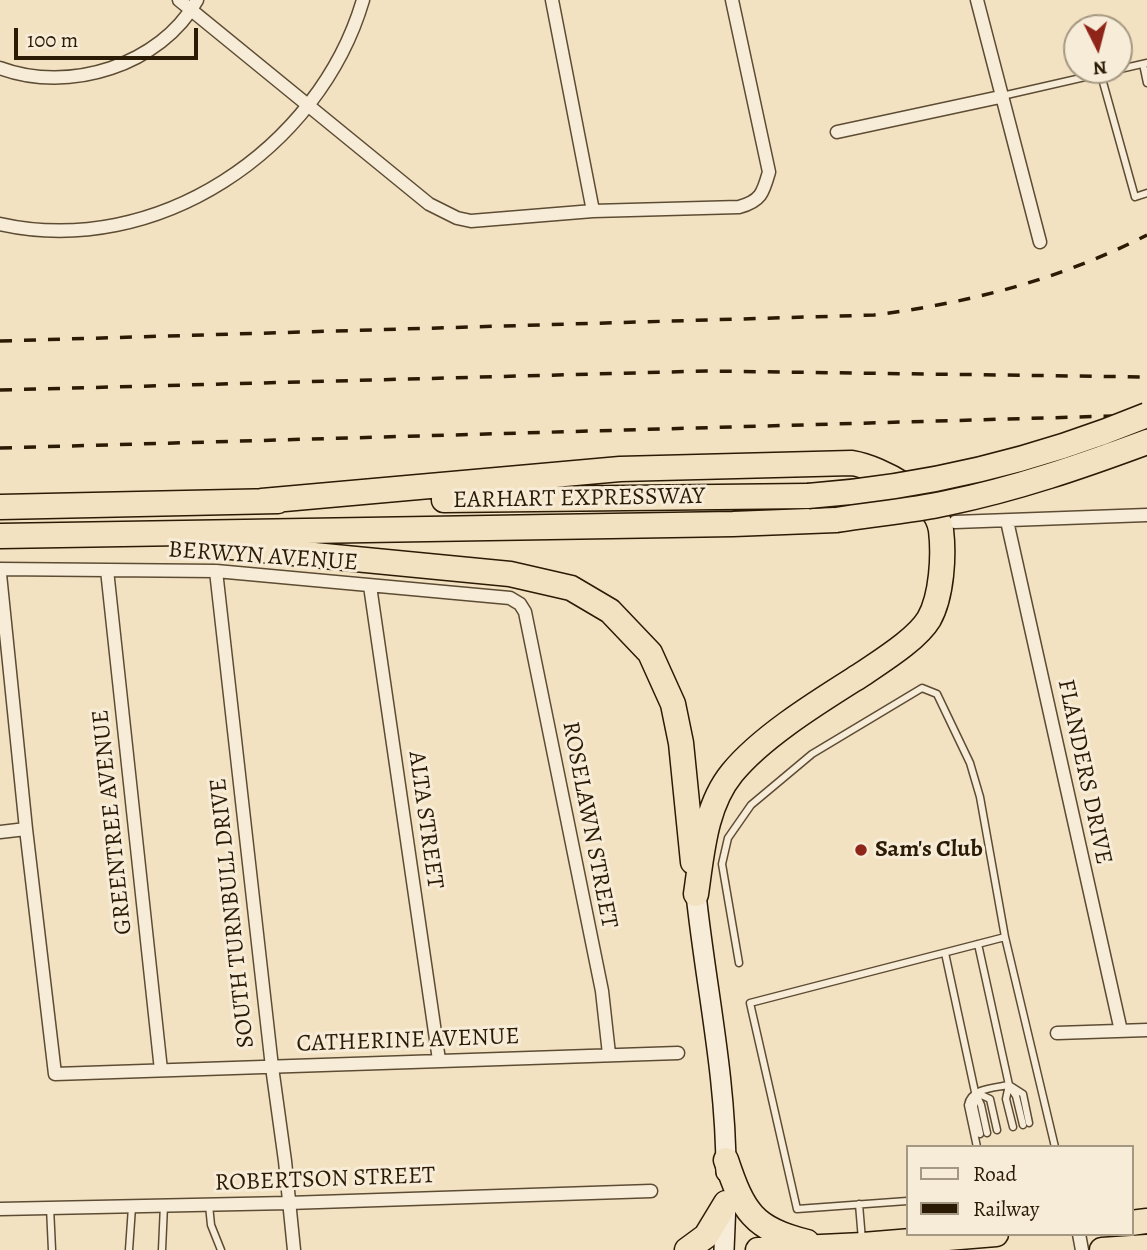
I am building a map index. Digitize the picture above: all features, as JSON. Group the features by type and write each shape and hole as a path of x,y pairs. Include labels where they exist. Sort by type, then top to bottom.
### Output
{"highway":[{"name":"EARHART EXPRESSWAY","path":"0,507 808,496 870,492 1022,460 1090,438 1147,415"},
{"name":"EARHART EXPRESSWAY","path":"0,536 836,520 947,504 1024,484 1147,442"},
{"path":"262,502 620,469 852,463 868,466 928,503 939,522 944,550 940,583 929,619 898,650 808,709 750,753 731,774 713,804 696,894"},
{"path":"93,534 510,574 571,588 610,611 650,653 673,704 681,743 696,894"},
{"path":"726,1160 737,1193 752,1216 770,1230 825,1246"},
{"path":"687,1250 706,1236 726,1203"},
{"path":"758,1250 972,1236"}],"street":[{"path":"180,0 195,5 308,104 429,204 457,218 471,220 593,211 739,207 754,203 763,191 769,172 768,157 732,0"},
{"path":"0,224 16,228 62,231 120,225 193,199 234,176 271,147 308,104 337,64 363,0"},
{"path":"552,0 593,211"},
{"path":"977,0 1000,97 1040,242"},
{"path":"0,68 42,78 86,75 120,65 156,46 176,30 195,5"},
{"path":"838,132 1000,97"},
{"path":"954,522 1147,515"},
{"name":"FLANDERS DRIVE","path":"1007,521 1121,1031"},
{"name":"BERWYN AVENUE","path":"0,569 216,571 510,598 520,606"},
{"name":"GREENTREE AVENUE","path":"107,570 161,1070"},
{"name":"SOUTH TURNBULL DRIVE","path":"216,571 293,1250"},
{"path":"0,574 26,829 0,832"},
{"name":"ALTA STREET","path":"370,586 439,1060"},
{"name":"ROSELAWN STREET","path":"520,606 525,612 602,991 608,1054"},
{"name":"CATHERINE AVENUE","path":"26,829 55,1074 678,1053"},
{"path":"696,894 719,1050 724,1104 724,1250"},
{"path":"1058,1033 1147,1030"},
{"name":"ROBERTSON STREET","path":"0,1209 651,1191"}],"lane":[{"path":"1145,64 1147,83"},
{"path":"1000,97 1063,82"},
{"path":"1104,84 1135,197 1147,193"},
{"path":"739,963 722,864 728,838 751,805 812,754 922,688 936,694 970,763 980,797 1005,937 1055,1145"},
{"path":"906,1201 797,1209 751,1003 1005,937"},
{"path":"978,944 1009,1085 1026,1124"},
{"path":"946,953 975,1093 981,1105 984,1133"},
{"path":"976,1145 969,1099 975,1093 1009,1085"},
{"path":"1009,1085 1006,1099 1013,1127"},
{"path":"975,1093 990,1100 997,1130"},
{"path":"859,1204 863,1245"},
{"path":"162,1250 164,1205"},
{"path":"209,1205 211,1225 221,1250"},
{"path":"129,1250 132,1206"},
{"path":"50,1207 52,1250"}],"railway":[{"path":"0,341 874,315 945,304 1014,287 1082,264 1147,235"},
{"path":"0,390 706,371 1147,377"},
{"path":"0,448 1147,415"}],"place":[{"name":"Sam's Club","path":"861,850"}]}
